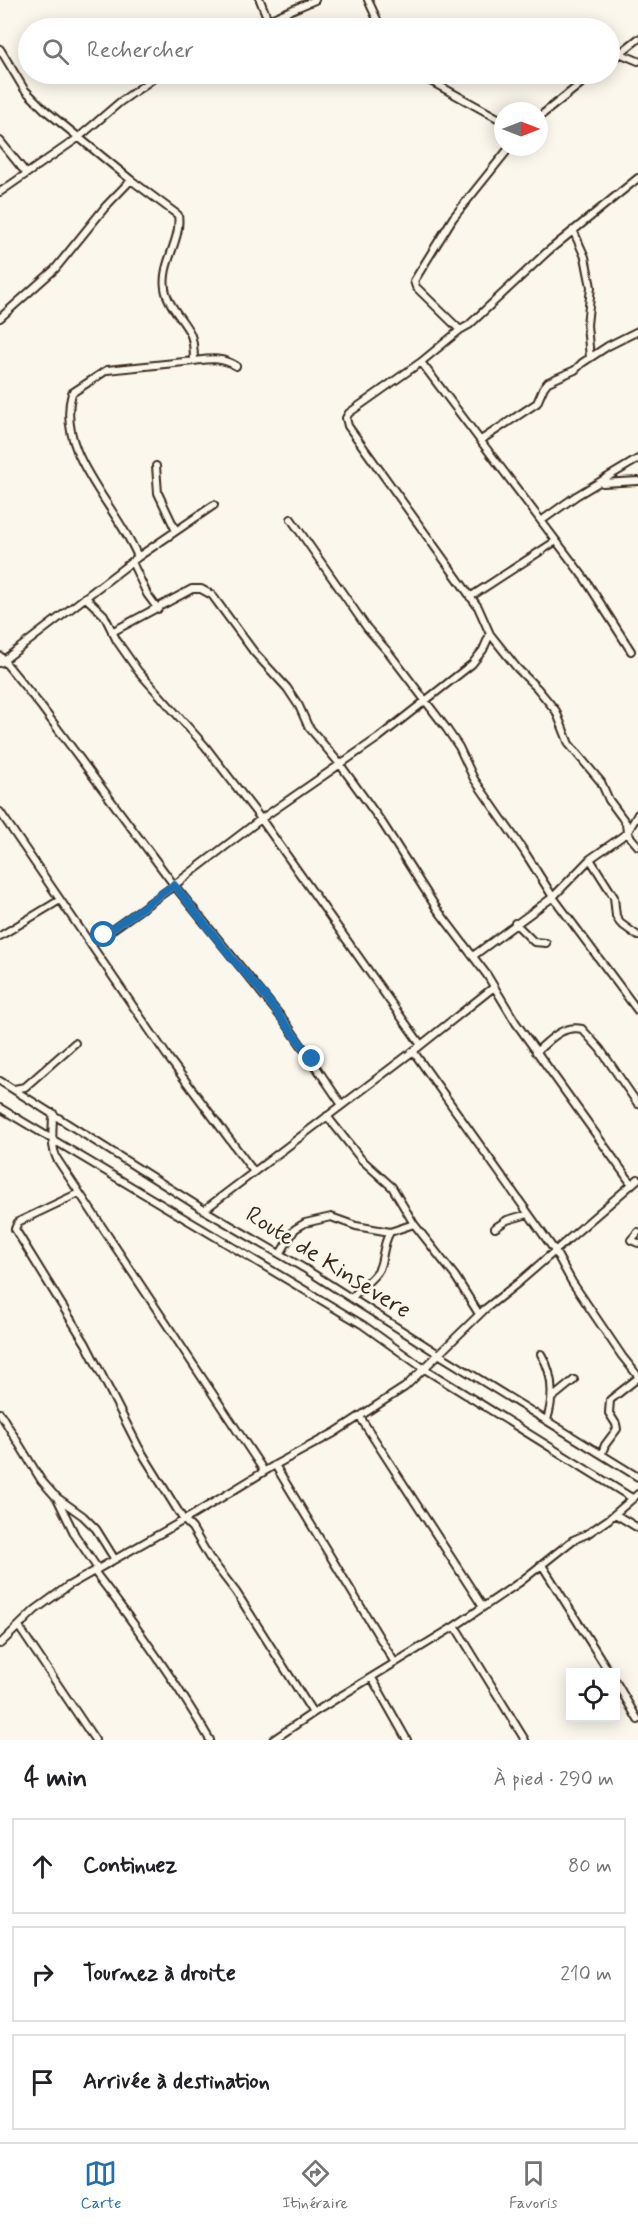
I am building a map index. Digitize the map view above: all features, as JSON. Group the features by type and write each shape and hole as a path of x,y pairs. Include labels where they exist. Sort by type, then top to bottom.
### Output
{"street":[{"path":"260,0 267,18"},
{"path":"273,18 315,0"},
{"path":"368,0 376,18"},
{"path":"620,52 638,39"},
{"path":"0,49 18,79"},
{"path":"620,53 638,61"},
{"path":"21,84 78,138 178,215 180,225 164,281 165,291 191,335 194,361"},
{"path":"0,192 78,138 120,102 146,84"},
{"path":"436,84 494,116"},
{"path":"548,110 580,84"},
{"path":"0,141 26,173"},
{"path":"460,330 416,287 414,282 453,218 503,156"},
{"path":"638,178 573,230 469,325 349,413 346,423 478,608 490,633 517,668 556,711 569,744 601,782 609,800 626,823 627,833 638,846"},
{"path":"0,318 55,269 106,206 131,180"},
{"path":"573,230 585,256 591,287 586,325 590,358"},
{"path":"481,440 537,403 548,382 575,370 590,358 638,331"},
{"path":"138,557 125,530 79,459 71,428 69,404 72,393 108,370 217,358 236,366"},
{"path":"421,362 585,579 631,651"},
{"path":"541,521 576,496 638,459"},
{"path":"156,466 158,493 176,531"},
{"path":"601,483 638,480"},
{"path":"214,505 138,557 1,660 40,705 174,885 286,1023 342,1105"},
{"path":"291,519 333,581 459,747 474,779 553,897 638,1011"},
{"path":"470,597 556,541"},
{"path":"132,562 147,594 158,609"},
{"path":"112,632 192,589 201,589 212,595 254,652 287,688 308,726 383,824 437,909 473,956 536,1052 632,1183"},
{"path":"85,597 100,609 138,671 205,746 261,819 421,1045"},
{"path":"92,944 261,819 378,738 423,700 472,664 483,650 490,633"},
{"path":"0,812 175,1068 254,1172"},
{"path":"473,956 553,897 590,859 627,833 638,814"},
{"path":"590,859 614,897 616,916 620,923 638,936"},
{"path":"0,936 60,900"},
{"path":"515,923 529,939 539,944 546,943"},
{"path":"204,1210 494,987"},
{"path":"536,1052 568,1028 582,1029 600,1049 638,1104"},
{"path":"13,1089 25,1087 75,1043"},
{"path":"413,1051 555,1251 573,1282 638,1377 610,1401 609,1413 616,1424 616,1429 602,1453"},
{"name":"Route de Kinsevere","path":"0,1081 204,1210 355,1300 638,1477"},
{"path":"0,1108 363,1325 423,1368 635,1496 615,1514 587,1534 573,1540 520,1582 483,1607 273,1740"},
{"path":"53,1113 52,1141 57,1159 264,1471"},
{"path":"327,1116 361,1159 392,1187 414,1224 455,1276 479,1314"},
{"path":"0,1644 35,1610 68,1586 360,1417 405,1387 479,1314 638,1179"},
{"path":"79,1193 18,1222 15,1229 86,1344 139,1448 183,1519 192,1528 209,1557 236,1592 313,1713"},
{"path":"495,1228 507,1220 528,1214"},
{"path":"280,1254 294,1229 326,1217 390,1232 414,1224"},
{"path":"355,1300 353,1297 356,1292 378,1271 385,1240 390,1232"},
{"path":"638,1232 632,1240 638,1243"},
{"path":"541,1354 550,1368 552,1398 547,1420"},
{"path":"552,1398 574,1380"},
{"path":"0,1413 41,1480 55,1496 83,1516 96,1529 114,1558"},
{"path":"360,1417 483,1607"},
{"path":"274,1465 395,1663"},
{"path":"55,1496 95,1570 178,1688 210,1740"},
{"path":"615,1514 638,1528"},
{"path":"542,1565 606,1668"},
{"path":"454,1626 525,1740"},
{"path":"19,1627 95,1740"},
{"path":"372,1678 407,1740"},
{"path":"620,1690 638,1720"},
{"path":"284,1733 289,1740"}],"route":[{"path":"104,935 174,885 264,995 312,1059"}]}
